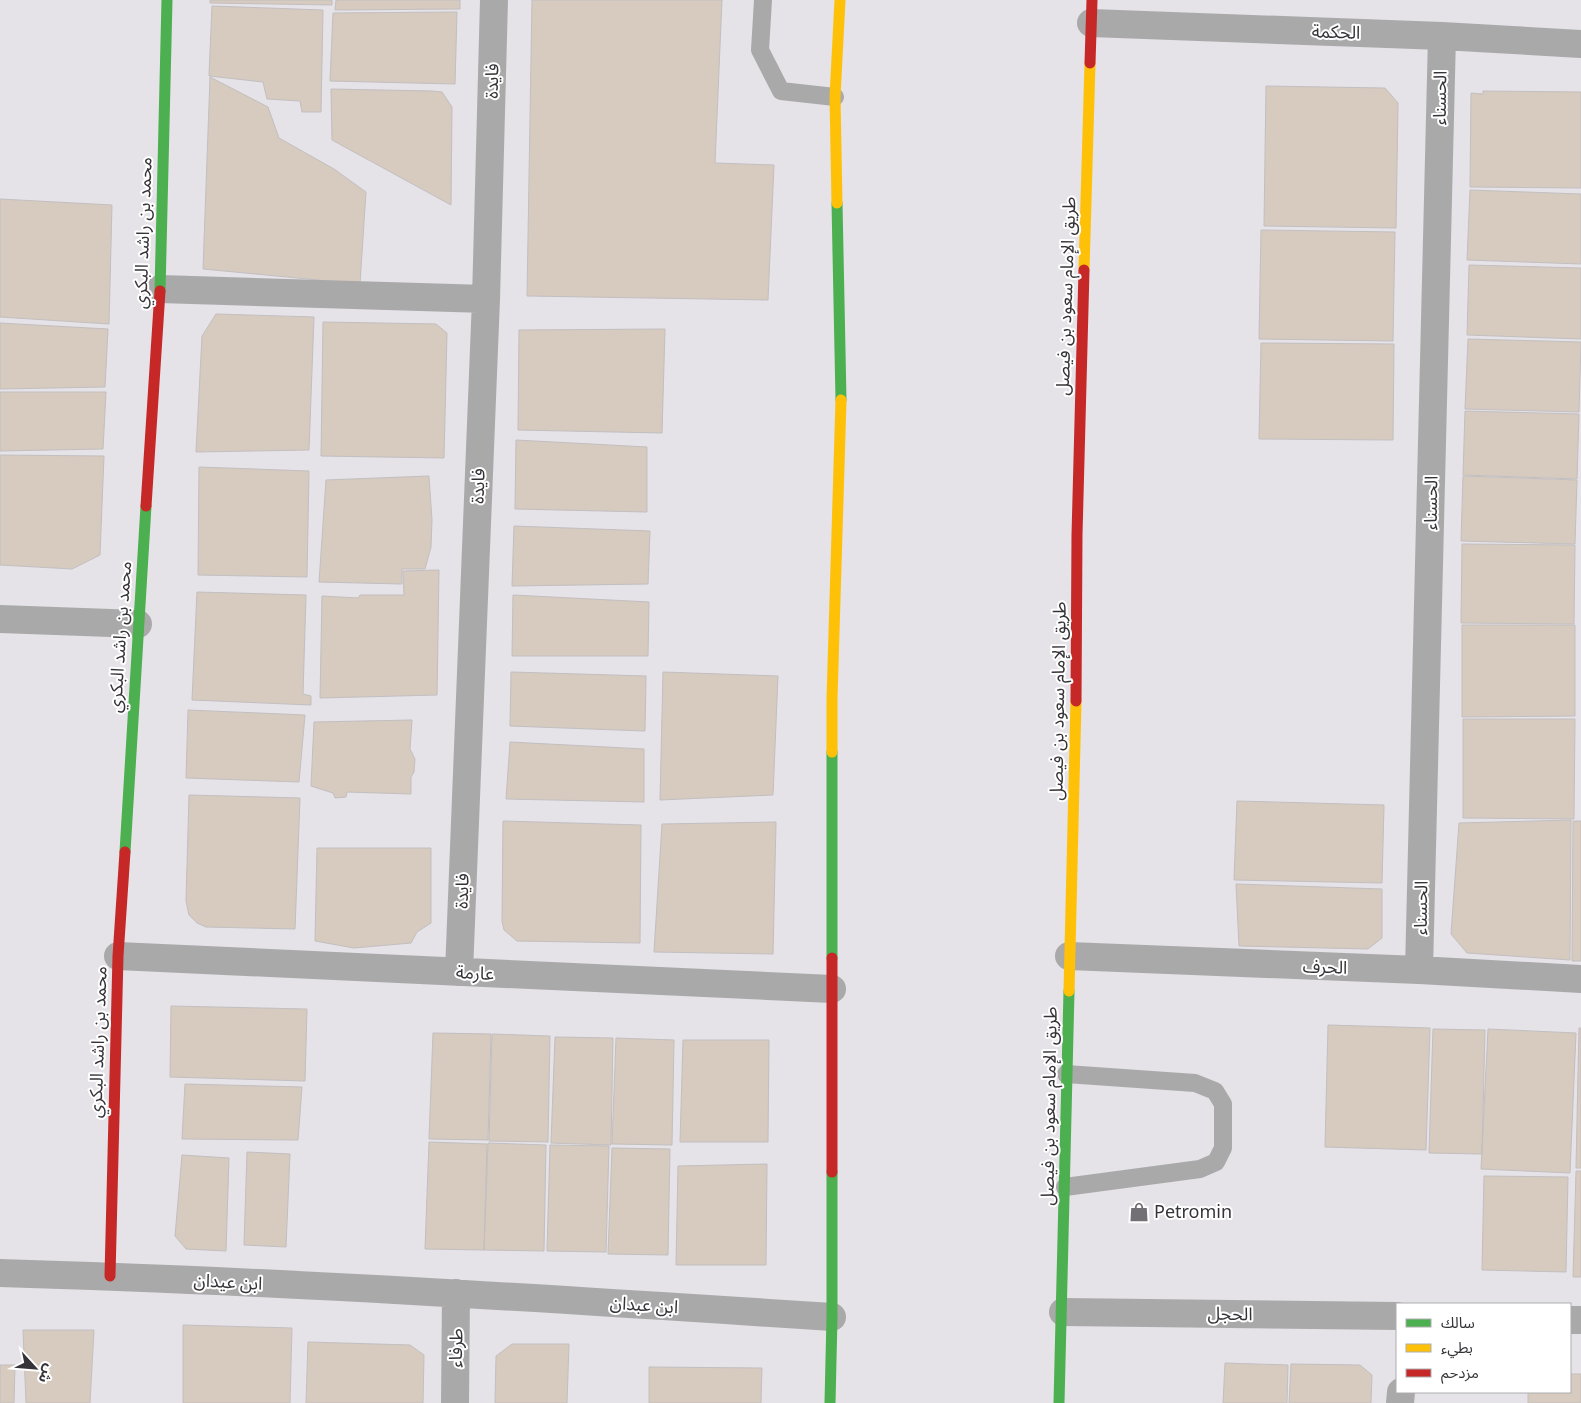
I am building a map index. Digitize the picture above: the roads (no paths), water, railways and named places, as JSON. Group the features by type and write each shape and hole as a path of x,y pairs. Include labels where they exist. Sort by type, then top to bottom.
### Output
{"main road":[{"name":"محمد بن راشد البكري","path":"110,1276 118,956 160,289 167,0"},
{"path":"830,1403 832,1317 832,699 841,403 835,97 840,0"},
{"name":"طريق الإمام سعود بن فيصل","path":"1059,1403 1075,770 1077,535 1092,11"}],"street":[{"name":"فايدة","path":"458,972 486,299 494,0"},
{"name":"الحكمة","path":"1092,11 1581,44"},
{"name":"الحسناء","path":"1419,970 1442,36"},
{"path":"160,289 486,299"},
{"path":"0,619 138,624"},
{"name":"عارمة","path":"118,956 832,989"},
{"name":"الحرف","path":"1069,956 1419,970 1581,979"},
{"name":"ابن عيدان","path":"0,1273 110,1276 456,1292"},
{"name":"ابن عبدان","path":"456,1292 832,1317"},
{"name":"طرفاء","path":"455,1403 456,1292"},
{"name":"الحجل","path":"1062,1312 1396,1316"}],"lane":[{"path":"763,0 760,50 781,91 835,97"},
{"path":"1065,1187 1200,1168 1216,1162 1223,1148 1223,1104 1215,1091 1195,1083 1066,1074"}],"place":[{"name":"Petromin","path":"1139,1212"}]}
